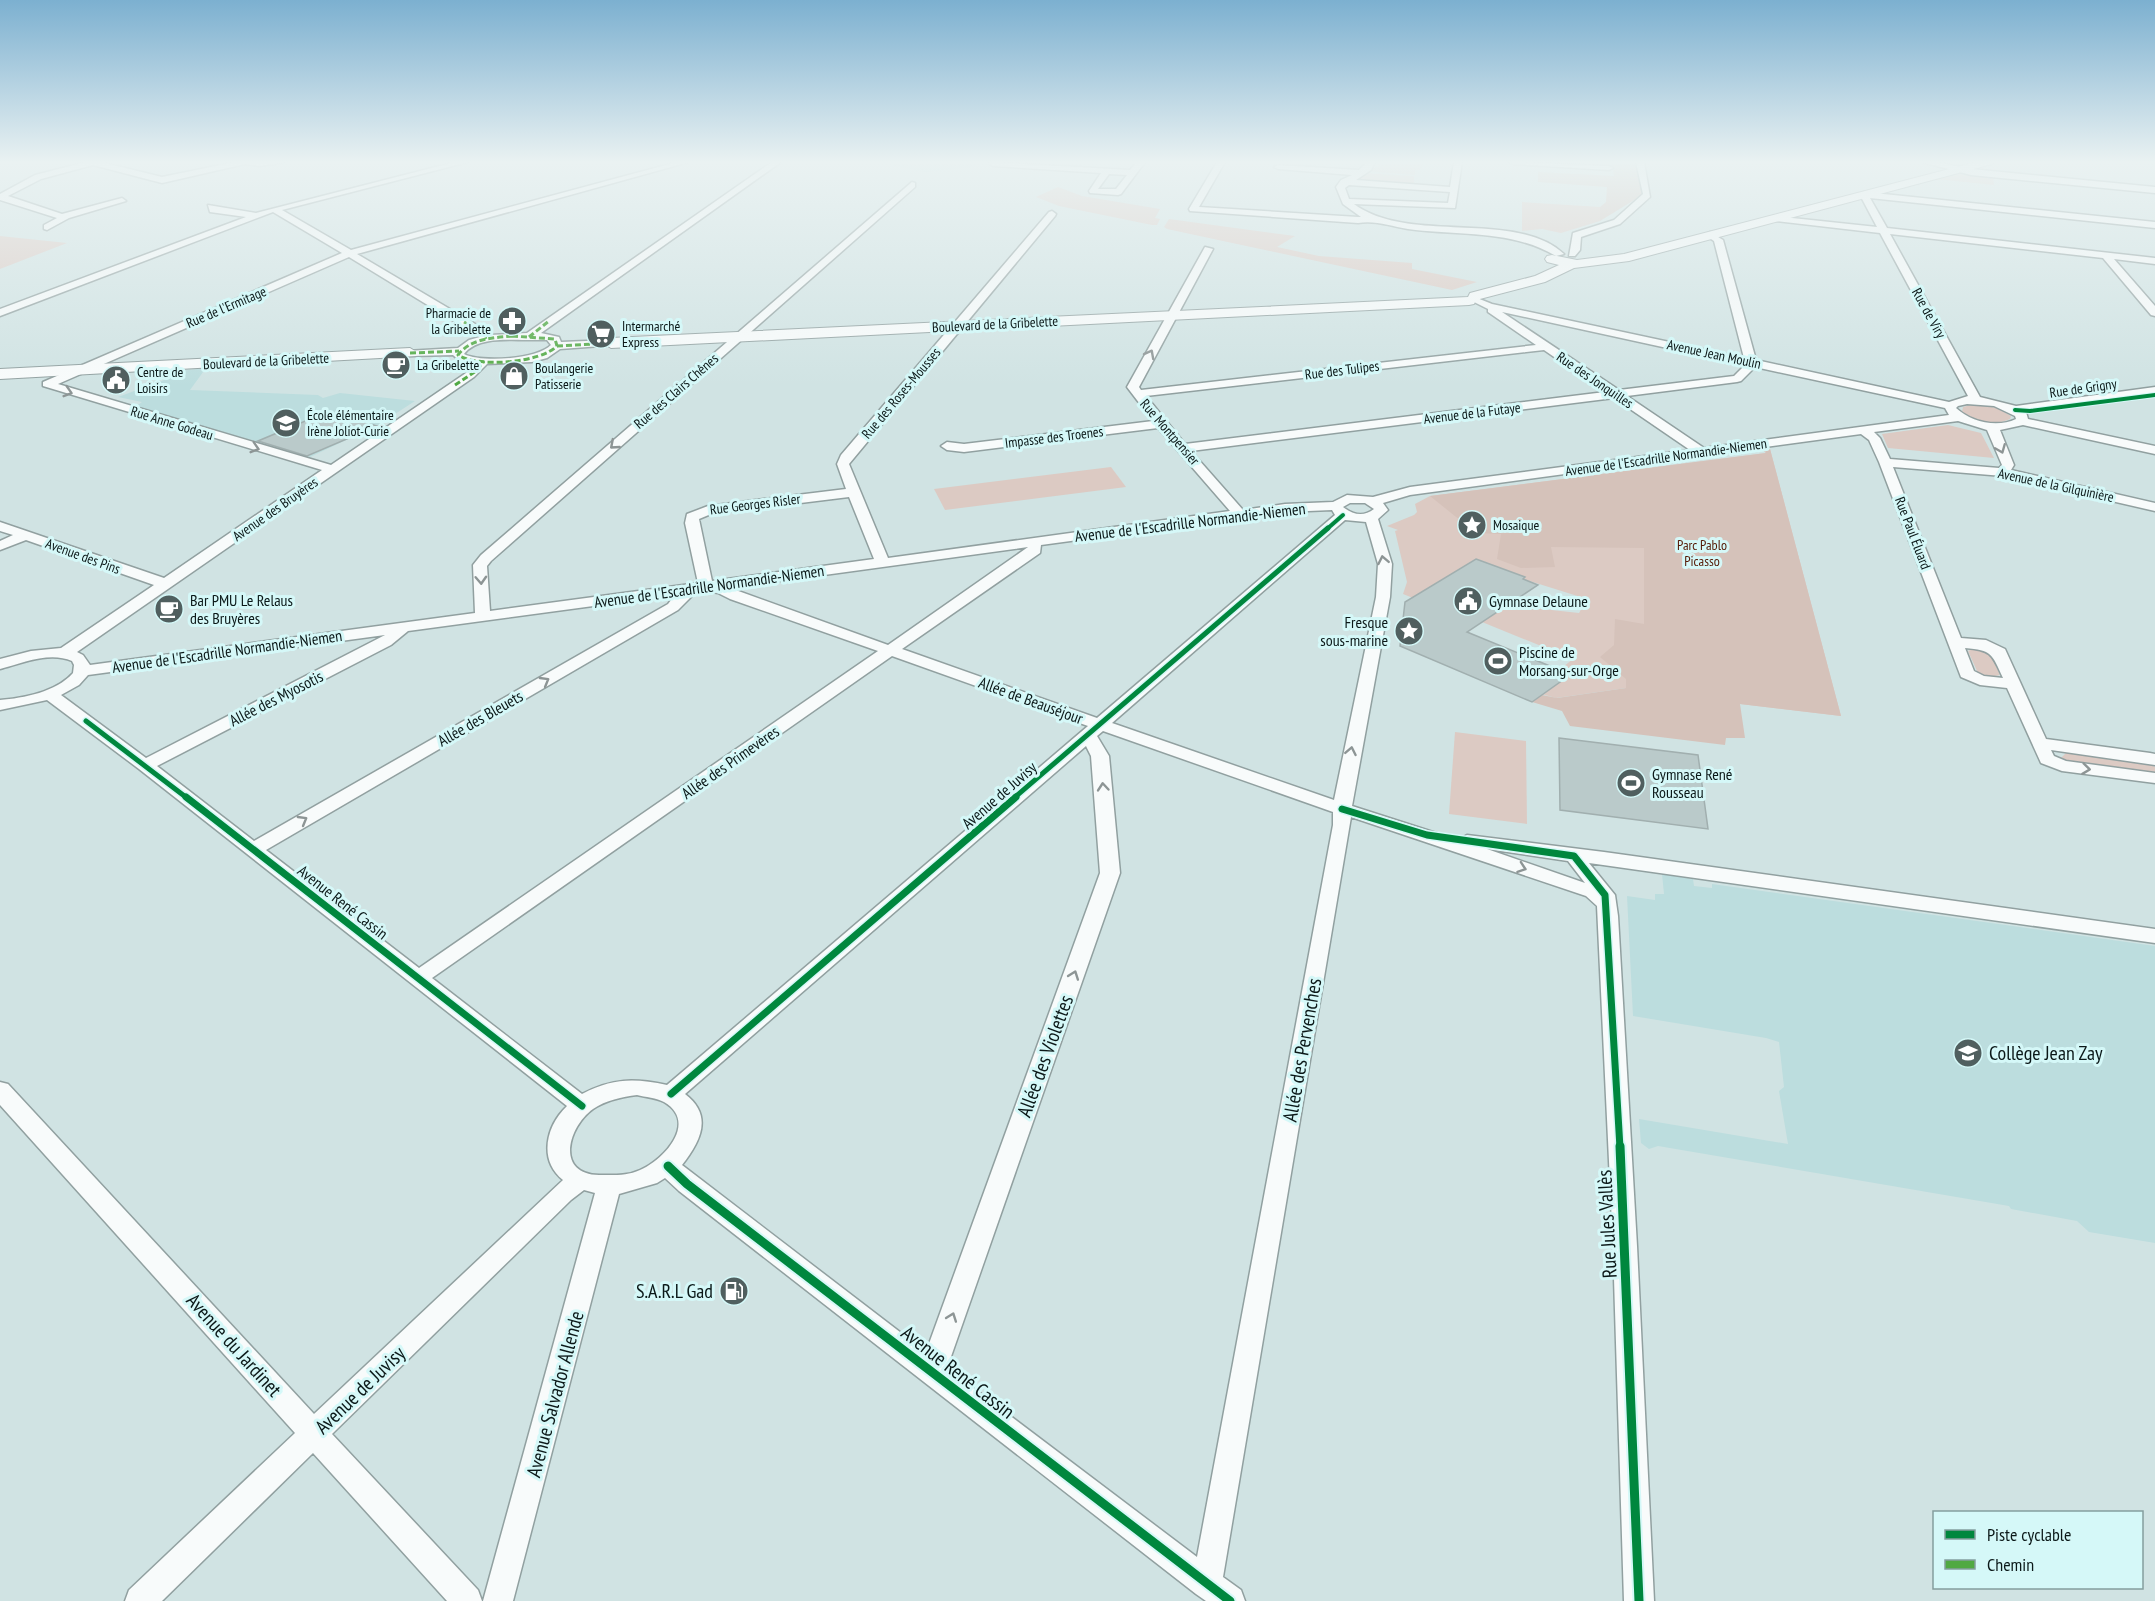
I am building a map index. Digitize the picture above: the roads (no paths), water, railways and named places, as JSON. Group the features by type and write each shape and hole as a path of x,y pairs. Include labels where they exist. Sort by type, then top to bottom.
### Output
{"main road":[{"name":"Boulevard de la Gribelette","path":"611,344 1475,300 1540,279 1568,260 1624,258 1704,237"},
{"name":"Boulevard de la Gribelette","path":"0,374 410,353"}],"street":[{"path":"0,313 201,237"},
{"path":"320,237 483,333 486,339"},
{"name":"Rue de l'Ermitage","path":"80,370 348,254 411,237"},
{"path":"529,337 671,237"},
{"name":"Rue des Clairs Chênes","path":"483,616 480,565 486,558 852,237"},
{"name":"Rue des Roses-Mousses","path":"884,562 843,464 1033,237"},
{"path":"1518,237 1534,241 1568,260 1575,250 1576,237"},
{"path":"1713,237 1718,240 1751,363"},
{"name":"Rue de Viry","path":"1886,237 1976,400"},
{"path":"1934,237 2155,261"},
{"name":"Rue Montpensier","path":"1208,249 1133,387 1161,424 1240,514"},
{"path":"2106,256 2155,313"},
{"name":"Avenue Jean Moulin","path":"1475,300 1951,406"},
{"name":"Rue des Jonquilles","path":"1475,300 1702,452"},
{"path":"529,337 553,338 558,341 557,346 551,353 540,357 484,361 464,359 458,355 468,343 486,339 529,337"},
{"name":"Boulevard de la Gribelette","path":"557,346 611,344"},
{"name":"Rue des Tulipes","path":"1137,394 1546,347"},
{"name":"Boulevard de la Gribelette","path":"410,353 459,351"},
{"name":"Avenue des Bruyères","path":"63,654 476,371 484,361"},
{"name":"Avenue de la Futaye","path":"1184,448 1729,381 1737,379 1751,363"},
{"name":"Rue Anne Godeau","path":"80,370 49,383 47,386 332,469"},
{"name":"Rue de Grigny","path":"1992,426 2011,426 2019,416 2155,391"},
{"path":"2003,472 2008,465 1992,426 1960,417 1950,409 1951,406 1960,401 1976,400 1998,404 2019,416 2155,450"},
{"name":"Avenue de l'Escadrille Normandie-Niemen","path":"1373,510 1386,497 1410,491 1960,417"},
{"name":"Impasse des Troenes","path":"946,446 964,448 1161,424"},
{"name":"Rue Paul Éluard","path":"1864,430 1874,438 1885,462 1967,674 1980,680 2014,684"},
{"name":"Avenue de la Gilquinière","path":"1885,462 2003,472 2155,507"},
{"name":"Rue Georges Risler","path":"706,586 692,523 692,517 698,513 854,492"},
{"path":"1347,499 1361,499 1373,510 1354,518 1340,510 1347,499"},
{"name":"Avenue de l'Escadrille Normandie-Niemen","path":"82,671 1240,514 1296,507 1340,510"},
{"name":"Avenue de Juvisy","path":"671,1094 1094,730 1340,510"},
{"name":"Allée des Pervenches","path":"1207,1584 1338,848 1342,809 1359,709 1383,597 1385,564 1373,510"},
{"name":"Avenue des Pins","path":"0,526 166,584"},
{"path":"0,546 26,535"},
{"name":"Allée des Primevères","path":"418,978 1035,550 1034,542"},
{"name":"Allée de Beauséjour","path":"706,586 718,587 735,596 891,650 1094,730 1427,835"},
{"name":"Allée des Bleuets","path":"252,850 673,607 689,592 706,586"},
{"name":"Allée des Myosotis","path":"145,765 385,642 404,627"},
{"path":"1955,642 1986,645 1999,652 2047,759 2062,766 2155,778"},
{"path":"0,664 33,655 63,654 79,660 82,665 82,671 76,680 50,695 0,705"},
{"name":"Avenue René Cassin","path":"50,695 145,765 582,1106"},
{"name":"Allée des Violettes","path":"932,1372 1110,873 1100,756 1094,730"},
{"path":"2039,743 2155,760"},
{"path":"1427,835 2155,936"},
{"path":"1427,835 1593,892 1606,904"},
{"name":"Rue Jules Vallès","path":"1574,856 1605,895 1606,904 1625,1246 1639,1601"},
{"path":"627,1088 655,1088 671,1094 684,1104 691,1118 691,1135 683,1151 668,1166 650,1177 630,1184 609,1186 581,1180 567,1172 560,1160 557,1146 560,1132 569,1118 582,1106 599,1096 627,1088"},
{"name":"Avenue du Jardinet","path":"0,1090 467,1601"},
{"name":"Avenue René Cassin","path":"668,1166 687,1184 1230,1601"},
{"name":"Avenue de Juvisy","path":"140,1601 563,1193 581,1180"},
{"name":"Avenue Salvador Allende","path":"498,1601 609,1186"}],"place":[{"name":"Pharmacie de la Gribelette","path":"512,321"},
{"name":"Intermarché Express","path":"601,334"},
{"name":"La Gribelette","path":"396,365"},
{"name":"Boulangerie Patisserie","path":"514,376"},
{"name":"Centre de Loisirs","path":"116,380"},
{"name":"École élémentaire Irène Joliot-Curie","path":"286,423"},
{"name":"Mosaique","path":"1472,525"},
{"name":"Gymnase Delaune","path":"1468,601"},
{"name":"Bar PMU Le Relaus des Bruyères","path":"169,609"},
{"name":"Fresque sous-marine","path":"1409,631"},
{"name":"Piscine de Morsang-sur-Orge","path":"1498,661"},
{"name":"Gymnase René Rousseau","path":"1631,783"},
{"name":"Collège Jean Zay","path":"1968,1053"},
{"name":"S.A.R.L Gad","path":"734,1291"}],"park label":[{"name":"Parc Pablo Picasso","path":"1702,554"}]}
